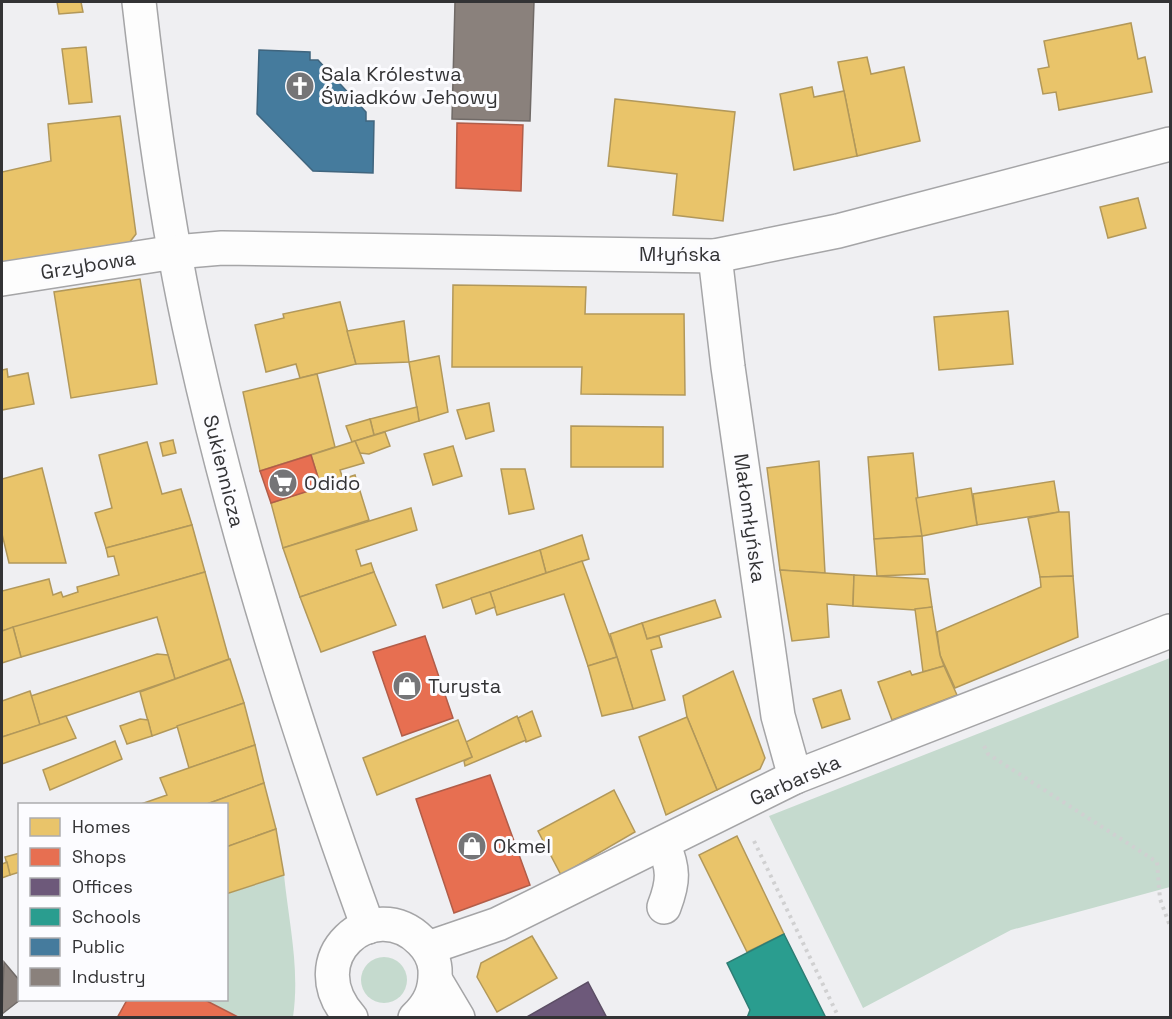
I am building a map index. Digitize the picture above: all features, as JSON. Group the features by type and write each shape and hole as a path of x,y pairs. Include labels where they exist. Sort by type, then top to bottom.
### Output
{"street":[{"name":"Sukiennicza","path":"139,2 153,112 175,252 206,401 257,593 315,781 368,927"},
{"name":"Młyńska","path":"175,252 222,248 715,256 838,231 1170,144"},
{"name":"Grzybowa","path":"2,279 175,252"},
{"name":"Małomłyńska","path":"715,256 778,716 795,777"},
{"name":"Garbarska","path":"428,948 498,924 795,777 1170,631"},
{"path":"663,843 672,862 671,888 664,907"},
{"path":"351,1017 339,1005 332,988 331,970 336,953 352,935 368,927 388,924 405,929 428,948 435,965 434,993 425,1009 415,1017"},
{"path":"435,981 458,1017"}],"path":[{"path":"970,708 988,754 1156,862 1160,899 1170,926"},
{"path":"737,805 839,1017"}],"green space":[{"path":"1170,658 1170,887 1011,930 863,1008 769,816"},
{"path":"284,875 295,963 293,1017 240,1017 207,1001 228,1001 228,894"},
{"path":"384,957 400,964 407,980 400,996 384,1003 368,996 361,980 368,964"}],"building: Homes":[{"path":"57,2 81,2 83,12 59,14"},
{"path":"1131,23 1138,59 1145,57 1152,92 1059,110 1056,92 1043,94 1038,69 1049,67 1044,41"},
{"path":"86,47 92,102 69,104 62,49"},
{"path":"867,57 871,74 904,67 920,141 857,156 838,62"},
{"path":"812,87 814,97 844,91 857,156 794,170 780,94"},
{"path":"615,99 735,112 723,221 673,215 677,174 608,166"},
{"path":"120,116 136,234 126,247 2,264 2,172 51,161 48,124"},
{"path":"1138,198 1146,228 1108,238 1100,207"},
{"path":"140,279 157,384 71,398 54,292"},
{"path":"453,285 586,287 585,314 684,314 685,395 581,394 582,367 452,367"},
{"path":"340,302 356,364 300,378 296,364 266,372 255,325 284,318 283,314"},
{"path":"1008,311 1013,364 939,370 934,317"},
{"path":"404,321 409,362 356,364 347,331"},
{"path":"439,356 448,412 419,421 409,362"},
{"path":"7,369 8,377 28,373 34,404 2,410 2,370"},
{"path":"317,374 335,447 260,471 243,392"},
{"path":"489,403 494,431 466,439 457,410"},
{"path":"417,407 419,421 374,435 370,419"},
{"path":"370,419 374,435 352,442 346,426"},
{"path":"571,426 663,427 663,467 571,467"},
{"path":"385,432 390,446 369,454 360,453 355,441"},
{"path":"173,440 176,453 163,456 160,443"},
{"path":"355,441 364,463 340,470 343,479 321,487 311,455"},
{"path":"147,442 162,494 181,489 192,525 106,548 95,513 112,508 99,455"},
{"path":"453,446 462,476 433,485 424,454"},
{"path":"913,453 922,536 874,539 868,457"},
{"path":"819,461 825,573 780,570 767,468"},
{"path":"42,468 66,563 9,563 2,534 2,479"},
{"path":"501,469 525,469 534,509 509,514"},
{"path":"355,475 369,520 283,548 271,503"},
{"path":"1054,481 1059,512 977,525 973,494"},
{"path":"971,488 977,525 922,536 916,498"},
{"path":"411,508 417,530 356,550 361,566 371,563 374,572 300,597 283,548"},
{"path":"1069,512 1073,576 1040,577 1028,518"},
{"path":"192,525 205,572 2,631 2,591 49,579 53,595 61,592 63,597 78,592 77,587 119,575 114,556 108,557 106,548"},
{"path":"582,535 589,559 546,573 540,550"},
{"path":"922,536 925,574 877,576 874,539"},
{"path":"540,550 546,573 443,608 436,585"},
{"path":"582,561 617,657 588,666 564,594 497,615 490,592"},
{"path":"780,570 854,575 853,606 827,604 829,637 792,641"},
{"path":"205,572 229,659 175,679 157,617 21,657 13,627"},
{"path":"374,572 396,625 321,652 300,597"},
{"path":"854,575 928,579 932,607 915,610 853,606"},
{"path":"1073,576 1078,637 955,688 940,655 937,632 1041,587 1040,577"},
{"path":"490,592 495,607 476,614 471,598"},
{"path":"715,600 721,617 647,639 642,623"},
{"path":"932,607 944,666 923,672 915,609"},
{"path":"642,623 647,639 659,636 662,647 651,650 665,700 633,709 610,634"},
{"path":"13,627 21,657 2,663 2,631"},
{"path":"157,654 168,655 175,679 40,725 31,696"},
{"path":"617,657 633,709 602,716 588,666"},
{"path":"230,659 244,703 152,736 140,692"},
{"path":"944,666 957,695 892,720 878,682 910,671 912,675"},
{"path":"733,671 765,758 760,769 717,790 687,717 683,696"},
{"path":"841,690 850,719 822,728 813,699"},
{"path":"30,691 40,725 2,737 2,701"},
{"path":"244,703 255,745 189,768 177,726"},
{"path":"532,711 541,736 526,742 518,718"},
{"path":"66,716 76,738 2,764 2,737"},
{"path":"517,716 526,740 465,766 464,761 472,757 466,742"},
{"path":"687,717 717,790 666,815 639,737"},
{"path":"140,719 148,720 152,736 127,744 120,726"},
{"path":"458,720 472,757 377,795 363,758"},
{"path":"115,741 122,759 50,790 43,770"},
{"path":"255,745 264,783 210,803 144,803 167,795 160,778"},
{"path":"264,783 276,829 228,846 228,803 210,803"},
{"path":"614,790 635,832 561,875 538,831"},
{"path":"276,829 284,875 228,893 228,846"},
{"path":"737,836 784,934 747,952 699,855"},
{"path":"18,854 18,873 10,875 5,857"},
{"path":"7,862 10,875 2,878 2,864"},
{"path":"532,936 557,978 497,1012 477,977 481,963"}],"building: Shops":[{"path":"457,123 523,125 521,191 456,188"},
{"path":"311,455 321,487 271,503 260,471"},
{"path":"425,636 453,718 402,736 373,652"},
{"path":"490,775 530,885 454,913 416,799"},
{"path":"126,1001 207,1001 240,1018 117,1018"}],"building: Offices":[{"path":"588,982 607,1018 525,1018"}],"building: Schools":[{"path":"784,934 826,1018 747,1018 750,1010 727,963"}],"building: Public":[{"name":"Sala Królestwa Świadków Jehowy","path":"259,50 310,52 310,60 318,60 366,112 366,121 374,121 373,173 313,171 257,114"}],"building: Industry":[{"path":"455,2 534,2 530,121 452,119"},
{"path":"4,962 18,979 19,1001 2,1014"}],"place":[{"name":"Sala Królestwa Świadków Jehowy","path":"300,86"},
{"name":"Odido","path":"283,483"},
{"name":"Turysta","path":"407,686"},
{"name":"Okmel","path":"472,846"}]}
